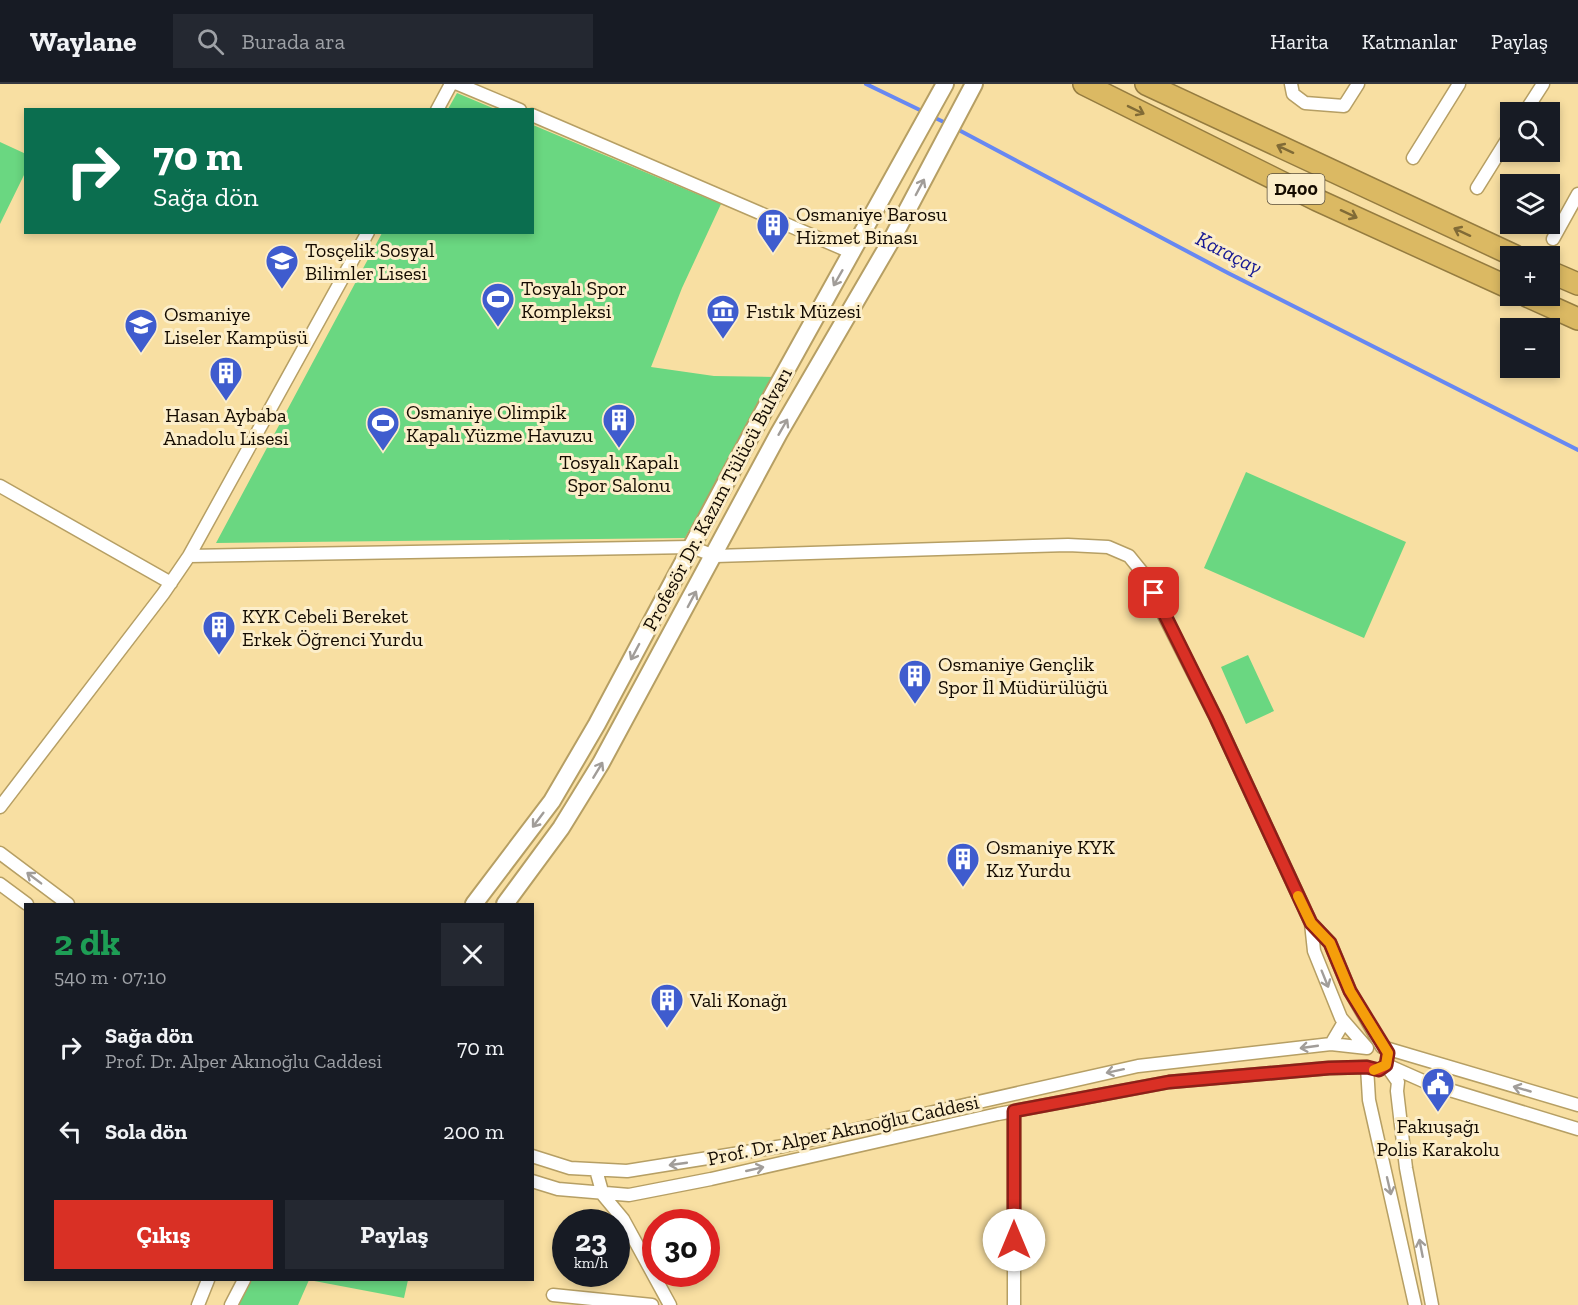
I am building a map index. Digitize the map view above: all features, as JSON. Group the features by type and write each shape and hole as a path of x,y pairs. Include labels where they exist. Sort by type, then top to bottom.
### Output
{"highway":[{"name":"D400","path":"1084,84 1317,200 1500,283"},
{"name":"D400","path":"1146,84 1500,249"},
{"path":"1560,276 1578,284"},
{"path":"1549,306 1578,319"}],"street":[{"path":"438,108 451,84"},
{"path":"458,84 515,108"},
{"name":"Profesör Dr. Kazım Tülücü Bulvarı","path":"475,903 552,801 597,724 774,392 945,84"},
{"path":"1291,84 1293,94 1305,103 1344,106 1358,84"},
{"path":"1413,158 1459,84"},
{"path":"1531,102 1543,84"},
{"name":"Profesör Dr. Kazım Tülücü Bulvarı","path":"506,903 561,828 602,764 779,433 892,239 972,89"},
{"path":"534,116 853,253"},
{"path":"1478,188 1500,152"},
{"path":"1553,238 1578,194"},
{"path":"0,807 171,583 189,556 367,234"},
{"path":"2,491 171,583"},
{"path":"189,556 691,547 715,556 1068,545 1108,547 1129,556 1154,593 1211,708 1311,923 1330,943 1350,991 1382,1047 1388,1053 1386,1065 1398,1082 1397,1091 1406,1168 1432,1305"},
{"path":"0,853 67,903"},
{"path":"0,884 26,903"},
{"path":"1311,923 1314,951 1344,1022 1367,1048"},
{"path":"1331,1044 1344,1022"},
{"name":"Prof. Dr. Alper Akınoğlu Caddesi","path":"534,1157 570,1168 627,1171 783,1146 1138,1066 1331,1044 1367,1048"},
{"path":"1415,1305 1369,1100 1363,1055 1367,1048 1375,1045 1578,1105"},
{"path":"1367,1073 1379,1070 1386,1065"},
{"path":"1386,1065 1415,1077 1578,1129"},
{"name":"Prof. Dr. Alper Akınoğlu Caddesi","path":"534,1182 558,1189 603,1195 629,1195 699,1182 1014,1111 1169,1082 1348,1067 1367,1073"},
{"path":"1398,1082 1415,1077"},
{"path":"1014,1111 1014,1305"},
{"path":"596,1170 603,1195 623,1219 670,1305"},
{"path":"198,1305 208,1281"},
{"path":"231,1305 243,1281"},
{"path":"553,1295 652,1305"}],"green space":[{"path":"457,93 493,108 449,108"},
{"name":"Tosyalı Spor Kompleksi","path":"534,125 721,204 682,288 651,367 714,376 774,377 685,538 216,543 381,234 534,234"},
{"path":"0,142 24,153 24,175 0,224"},
{"path":"1246,472 1406,542 1364,638 1204,568"},
{"path":"1248,655 1274,711 1246,724 1221,667"},
{"path":"243,1281 309,1281 298,1305 231,1305"},
{"path":"314,1281 408,1281 404,1298"}],"waterway":[{"name":"Karaçay","path":"866,84 924,112"},
{"name":"Karaçay","path":"931,116 948,124"},
{"name":"Karaçay","path":"955,128 1228,273 1578,450"}],"slow traffic":[{"path":"1298,896 1311,923 1330,943 1350,991 1382,1047 1388,1053 1386,1065 1379,1070 1374,1070"}],"place":[{"name":"Osmaniye Barosu Hizmet Binası","path":"773,254"},
{"name":"Tosçelik Sosyal Bilimler Lisesi","path":"282,290"},
{"name":"Tosyalı Spor Kompleksi","path":"498,328"},
{"name":"Fıstık Müzesi","path":"723,340"},
{"name":"Osmaniye Liseler Kampüsü","path":"141,354"},
{"name":"Hasan Aybaba Anadolu Lisesi","path":"226,402"},
{"name":"Tosyalı Kapalı Spor Salonu","path":"619,449"},
{"name":"Osmaniye Olimpik Kapalı Yüzme Havuzu","path":"383,452"},
{"name":"KYK Cebeli Bereket Erkek Öğrenci Yurdu","path":"219,656"},
{"name":"Osmaniye Gençlik Spor İl Müdürülüğü","path":"915,705"},
{"name":"Osmaniye KYK Kız Yurdu","path":"963,888"},
{"name":"Vali Konağı","path":"667,1029"},
{"name":"Fakıuşağı Polis Karakolu","path":"1438,1113"}],"route":[{"path":"1014,1240 1014,1111 1169,1082 1329,1068 1367,1067 1379,1070 1388,1061 1388,1053 1382,1047 1350,991 1330,943 1311,923 1216,718 1154,593"}]}
